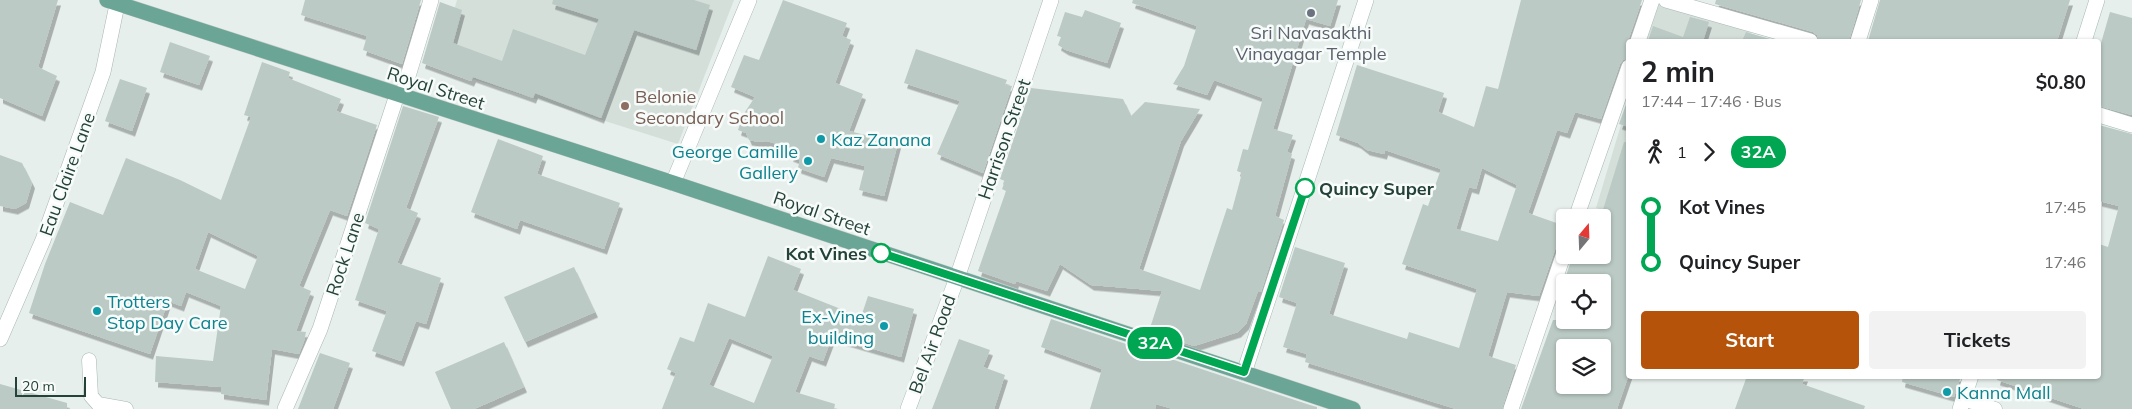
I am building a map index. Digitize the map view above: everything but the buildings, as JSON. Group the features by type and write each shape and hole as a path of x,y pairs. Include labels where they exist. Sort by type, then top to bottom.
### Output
{"main road":[{"name":"Royal Street","path":"115,1 399,96 673,183 1352,409"}],"street":[{"name":"Rock Lane","path":"285,409 320,329 431,0"},
{"path":"673,183 749,0"},
{"name":"Harrison Street","path":"956,278 1051,0"},
{"path":"1244,372 1366,0"},
{"path":"1639,39 1652,0"},
{"path":"1666,0 1803,39"},
{"path":"1859,39 1871,0"},
{"path":"2085,39 2097,0"},
{"name":"Eau Claire Lane","path":"0,340 43,240 100,82 115,1"},
{"path":"1579,209 1626,76"},
{"path":"2101,116 2132,125"},
{"path":"1511,409 1560,264"},
{"name":"Bel Air Road","path":"908,409 956,278"},
{"path":"1962,404 1970,379"}],"lane":[{"path":"90,360 91,396 98,404 126,409"},
{"path":"1962,404 1995,409"}],"shaded area":[{"name":"Belonie Secondary School","path":"457,0 734,0 678,144 437,68"},
{"path":"1657,0 1752,28 1749,39 1646,39"},
{"path":"1626,108 1626,217 1611,213 1611,209 1596,208"}],"bus line":[{"name":"32A","path":"881,253 1244,372 1305,188"}],"place":[{"name":"Sri Navasakthi Vinayagar Temple","path":"1311,13"},
{"name":"Belonie Secondary School","path":"625,106"},
{"name":"Kaz Zanana","path":"821,139"},
{"name":"George Camille Gallery","path":"808,161"},
{"name":"Quincy Super","path":"1305,188"},
{"name":"Kot Vines","path":"881,253"},
{"name":"Trotters Stop Day Care","path":"97,311"},
{"name":"Ex-Vines building","path":"884,326"},
{"name":"Kanna Mall","path":"1947,392"}]}
